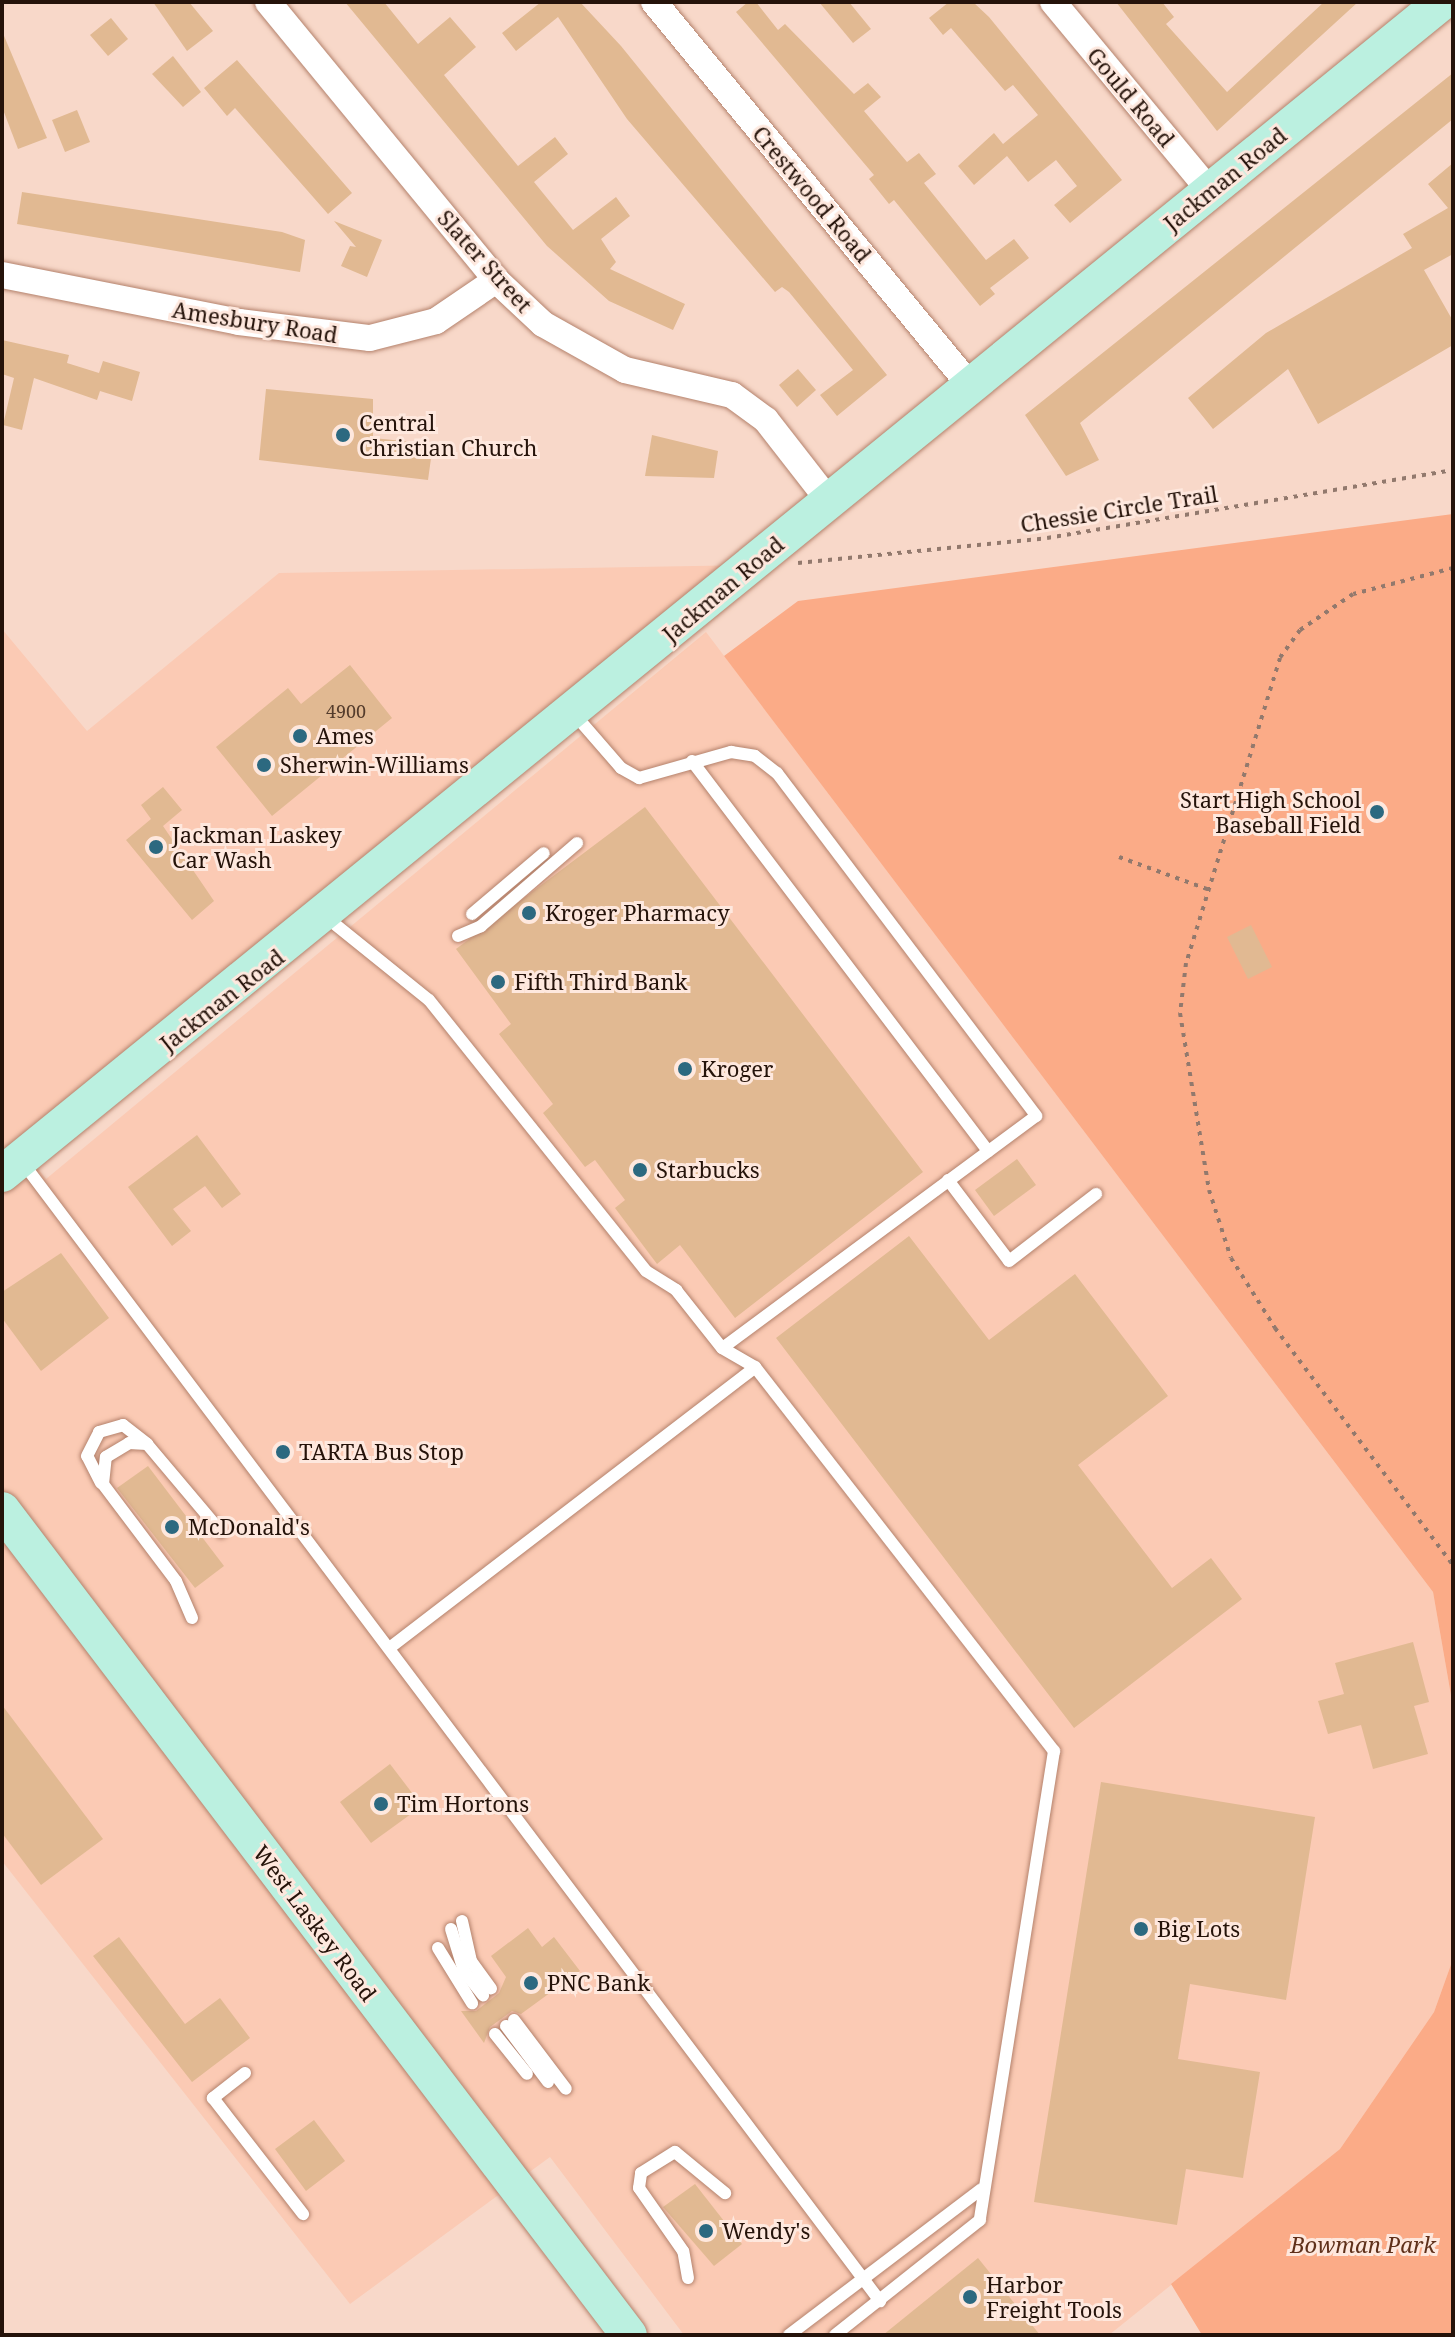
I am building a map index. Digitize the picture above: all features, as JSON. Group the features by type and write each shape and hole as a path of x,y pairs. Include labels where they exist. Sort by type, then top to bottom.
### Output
{"main road":[{"name":"Jackman Road","path":"11,1167 575,715 829,501 1440,3"},
{"name":"West Laskey Road","path":"2,1510 629,2335"}],"street":[{"name":"Slater Street","path":"268,2 496,280 543,324 600,359 654,380 732,395 766,420 829,501"},
{"name":"Crestwood Road","path":"654,2 970,385"},
{"name":"Gould Road","path":"1053,2 1210,191"},
{"name":"Amesbury Road","path":"2,275 239,322 370,338 436,321 496,280"}],"lane":[{"path":"575,715 621,768 639,778 731,752 755,756 787,786 1036,1116 722,1348"},
{"path":"692,761 988,1151"},
{"path":"458,936 481,926 577,843"},
{"path":"472,914 544,853"},
{"path":"326,917 452,1024 646,1271 676,1290 722,1348 755,1367 1054,1751 981,2189 980,2220 835,2335"},
{"path":"11,1167 392,1646 880,2301"},
{"path":"948,1180 1009,1261 1096,1194"},
{"path":"392,1646 755,1367"},
{"path":"192,1618 176,1581 103,1484 87,1456 99,1432 123,1425 147,1444 221,1532"},
{"path":"103,1484 102,1465 114,1451 147,1444"},
{"path":"438,1948 482,1996 464,1971 457,1925"},
{"path":"505,2026 527,2074"},
{"path":"505,2026 548,2082"},
{"path":"505,2026 566,2089"},
{"path":"245,2073 213,2098 303,2214"},
{"path":"688,2278 683,2251 639,2188 641,2173 675,2152 725,2193"},
{"path":"789,2335 981,2189"}],"path":[{"name":"Chessie Circle Trail","path":"788,563 1047,538 1453,470"},
{"path":"1453,568 1353,594 1300,630 1280,658 1245,788 1207,889 1180,1013 1218,1227 1275,1328 1453,1565"},
{"path":"1119,857 1207,889"}],"shaded area":[{"path":"752,565 28,1156 46,1179 706,632 1433,1592 1453,1707 1453,1959 1434,2012 1340,2149 1109,2335 684,2335 550,2157 350,2304 2,1861 2,629 87,731 279,573"}],"green space":[{"path":"1453,514 1453,1707 1433,1592 724,656 798,601"},
{"name":"Bowman Park","path":"1453,1959 1453,2335 1202,2335 1171,2284 1340,2149 1434,2012"}],"building":[{"path":"153,2 189,2 213,31 187,51"},
{"path":"345,2 384,2 418,44 450,17 476,47 444,75 518,166 555,137 568,154 534,182 573,230 616,197 630,216 601,239 616,262 610,269 685,304 673,330 609,301 547,246"},
{"path":"541,2 580,2 621,46 887,375 837,416 820,395 853,370 789,292 782,287 775,292 627,119 558,17 516,51 502,33"},
{"path":"748,2 756,2 778,30 785,24 854,94 868,83 881,97 864,111 907,162 919,153 936,174 924,183 986,260 1014,239 1029,258 990,288 995,294 980,306 894,200 889,204 869,179 874,175 736,12"},
{"path":"819,2 849,2 871,29 853,43"},
{"path":"949,2 973,2 989,17 1122,180 1070,223 1054,205 1077,186 1056,160 1028,182 1007,156 974,185 958,166 994,133 1003,144 1038,115 1013,85 1005,91 951,28 943,35 929,18"},
{"path":"1116,2 1162,2 1174,17 1166,24 1227,92 1324,2 1358,2 1217,131"},
{"path":"111,18 128,39 108,56 90,35"},
{"path":"2,31 47,138 18,149 2,107"},
{"path":"173,56 201,92 183,107 152,74"},
{"path":"237,60 352,193 328,214 235,108 227,116 204,88"},
{"path":"1453,73 1453,119 1080,423 1099,460 1066,476 1025,415"},
{"path":"77,110 90,142 65,152 52,120"},
{"path":"1453,163 1453,254 1424,270 1453,321 1453,345 1318,424 1288,369 1213,429 1188,398 1266,333 1412,248 1403,234 1448,208 1428,184"},
{"path":"22,192 282,232 305,240 300,272 17,224"},
{"path":"334,221 382,240 367,277 341,266 350,246 356,247"},
{"path":"2,340 69,355 67,363 99,373 103,361 140,372 132,401 100,391 97,400 34,378 22,430 3,425 14,378 2,374"},
{"path":"798,369 816,390 797,407 779,385"},
{"name":"Central Christian Church","path":"266,389 373,399 373,438 433,444 428,480 259,460"},
{"path":"652,435 718,451 714,478 645,476"},
{"path":"350,665 392,718 272,816 216,747 288,688 301,704"},
{"name":"Jackman Laskey Car Wash","path":"163,787 182,810 163,826 214,901 192,920 126,840 151,819 141,805"},
{"name":"Kroger","path":"645,807 923,1172 735,1318 680,1245 657,1264 615,1208 625,1200 595,1160 585,1167 543,1113 553,1104 499,1034 511,1024 456,949"},
{"path":"1251,925 1272,967 1248,979 1227,937"},
{"path":"197,1135 241,1194 222,1208 205,1186 173,1209 191,1231 172,1246 128,1187"},
{"path":"1017,1159 1036,1185 994,1216 975,1190"},
{"path":"909,1236 989,1340 1075,1274 1168,1396 1078,1465 1172,1588 1211,1558 1242,1599 1074,1728 776,1338"},
{"path":"61,1253 109,1318 41,1371 2,1318 2,1292"},
{"name":"McDonald's","path":"148,1466 224,1566 195,1588 117,1488"},
{"path":"1413,1642 1429,1702 1414,1706 1428,1754 1373,1769 1361,1725 1328,1734 1318,1701 1344,1694 1335,1663"},
{"path":"2,1705 103,1839 41,1885 2,1833"},
{"name":"Tim Hortons","path":"390,1764 422,1806 371,1843 340,1802"},
{"path":"1101,1782 1315,1817 1286,2000 1190,1984 1178,2059 1260,2072 1243,2178 1186,2169 1177,2225 1034,2202"},
{"name":"PNC Bank","path":"528,1928 542,1947 554,1937 580,1971 521,2014 512,2011 490,2027 484,2043 461,2011 476,2011 499,1993 506,1977 491,1956"},
{"path":"119,1937 185,2024 220,1998 250,2038 192,2082 93,1956"},
{"path":"314,2120 345,2161 306,2191 275,2149"},
{"name":"Wendy's","path":"695,2184 742,2244 714,2266 663,2207"},
{"name":"Harbor Freight Tools","path":"978,2258 1040,2335 883,2335"}],"place":[{"name":"Central Christian Church","path":"343,435"},
{"name":"Ames","path":"300,736"},
{"name":"Sherwin-Williams","path":"264,765"},
{"name":"Start High School Baseball Field","path":"1377,812"},
{"name":"Jackman Laskey Car Wash","path":"156,847"},
{"name":"Kroger Pharmacy","path":"529,913"},
{"name":"Fifth Third Bank","path":"498,982"},
{"name":"Kroger","path":"685,1069"},
{"name":"Starbucks","path":"640,1170"},
{"name":"TARTA Bus Stop","path":"283,1452"},
{"name":"McDonald's","path":"172,1527"},
{"name":"Tim Hortons","path":"381,1804"},
{"name":"Big Lots","path":"1141,1929"},
{"name":"PNC Bank","path":"531,1983"},
{"name":"Wendy's","path":"706,2231"},
{"name":"Harbor Freight Tools","path":"970,2297"}]}
